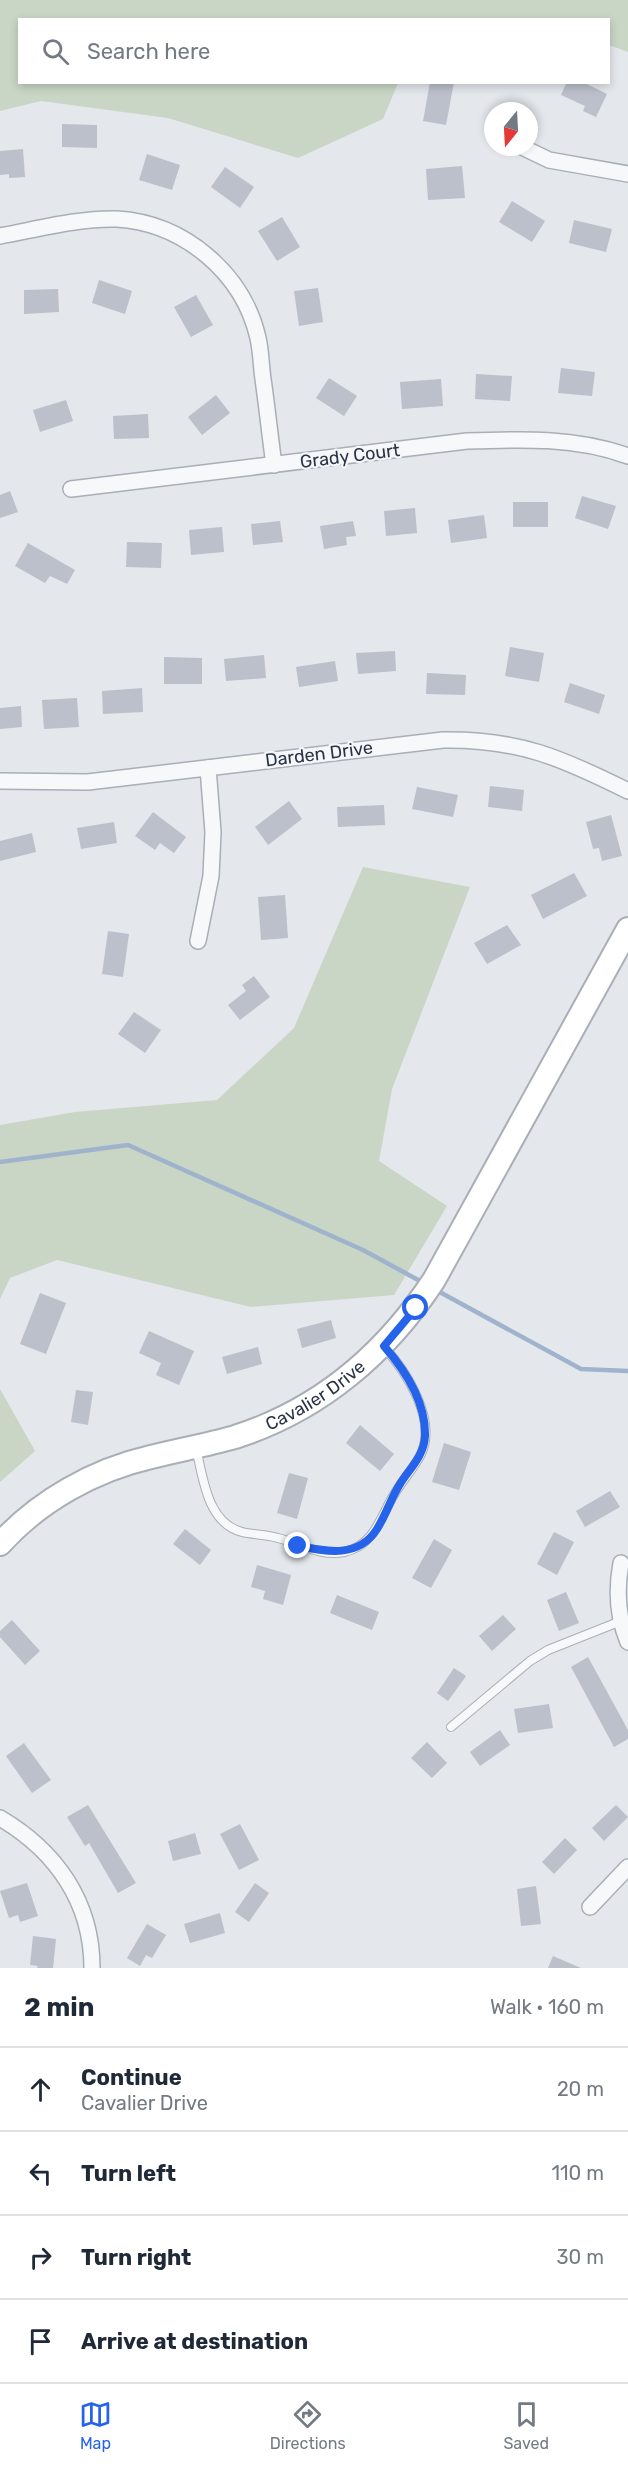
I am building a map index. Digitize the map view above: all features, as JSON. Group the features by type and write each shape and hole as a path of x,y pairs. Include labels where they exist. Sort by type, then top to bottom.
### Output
{"street":[{"path":"538,155 549,160 628,174"},
{"path":"0,236 96,220 118,219 140,222 174,234 193,244 212,259 240,295 251,316 258,338 274,465"},
{"name":"Grady Court","path":"71,489 467,441 511,439 585,444 628,456"},
{"name":"Darden Drive","path":"0,781 88,782 443,740 473,740 503,743 555,756 628,791"},
{"path":"198,941 211,876 213,832 208,768"},
{"name":"Cavalier Drive","path":"0,1544 32,1513 87,1479 117,1466 237,1436 305,1406 335,1387 384,1346 416,1308 434,1280 628,929"},
{"path":"621,1563 618,1601 621,1621 628,1642"},
{"path":"0,1818 33,1841 53,1860 69,1881 89,1931 92,1968"},
{"path":"590,1907 628,1867"}],"lane":[{"path":"196,1448 206,1491 212,1505 232,1528 240,1532 278,1538 320,1551 342,1552 355,1548 368,1540 377,1529 400,1483 420,1456 424,1446 424,1423 419,1401 404,1372 384,1346"},
{"path":"451,1727 530,1661 548,1650 621,1621"}],"green space":[{"path":"0,0 628,0 628,52 610,45 610,18 18,18 18,84 398,84 383,119 298,158 168,118 41,101 0,111"},
{"path":"363,867 470,887 392,1089 379,1161 447,1206 394,1295 251,1307 57,1260 10,1278 0,1299 0,1125 75,1112 217,1100 294,1028"},
{"path":"0,1389 35,1451 0,1482"}],"building":[{"path":"430,84 454,84 446,125 423,121"},
{"path":"566,84 587,84 607,94 596,117 583,111 585,106 561,95"},
{"path":"62,124 97,125 97,148 62,147"},
{"path":"23,149 25,177 9,178 9,174 0,175 0,151"},
{"path":"147,154 180,165 172,190 139,180"},
{"path":"462,166 465,198 428,200 426,169"},
{"path":"225,167 254,187 240,208 211,187"},
{"path":"512,201 545,221 532,242 499,222"},
{"path":"282,217 300,247 277,261 258,231"},
{"path":"574,220 612,229 606,252 569,243"},
{"path":"99,280 132,291 125,314 92,303"},
{"path":"318,288 323,322 299,326 294,291"},
{"path":"58,289 59,312 24,314 24,290"},
{"path":"196,295 213,325 191,337 174,307"},
{"path":"561,368 595,372 592,396 558,393"},
{"path":"476,374 512,376 510,401 475,399"},
{"path":"329,378 357,396 344,416 316,398"},
{"path":"441,379 443,406 402,409 400,382"},
{"path":"216,395 230,413 202,435 188,417"},
{"path":"66,400 73,421 40,432 33,410"},
{"path":"148,414 149,438 114,439 113,416"},
{"path":"10,491 18,512 0,518 0,495"},
{"path":"582,496 616,506 608,529 575,518"},
{"path":"513,502 548,502 548,527 513,527"},
{"path":"415,508 417,533 386,536 384,511"},
{"path":"484,515 487,538 451,543 448,520"},
{"path":"280,521 283,542 253,545 251,524"},
{"path":"353,521 356,536 346,537 347,545 324,549 320,526"},
{"path":"222,527 224,552 191,555 189,530"},
{"path":"127,542 162,543 161,568 126,567"},
{"path":"28,543 75,570 67,584 50,576 45,583 15,566"},
{"path":"510,647 544,653 539,682 505,676"},
{"path":"395,651 396,671 358,674 356,653"},
{"path":"264,655 266,678 226,681 224,659"},
{"path":"164,657 202,658 202,684 164,684"},
{"path":"335,661 338,681 299,687 296,667"},
{"path":"427,673 466,675 465,695 426,694"},
{"path":"570,683 605,695 599,714 564,702"},
{"path":"142,688 143,712 103,714 102,691"},
{"path":"77,698 79,727 44,729 42,700"},
{"path":"21,706 22,727 0,729 0,708"},
{"path":"490,786 524,790 522,811 488,807"},
{"path":"417,787 458,795 453,817 412,809"},
{"path":"289,801 302,819 268,845 255,827"},
{"path":"384,805 385,825 338,827 337,807"},
{"path":"153,812 186,837 174,853 160,843 155,850 135,836"},
{"path":"611,815 622,856 602,861 599,848 593,849 586,822"},
{"path":"114,822 117,843 81,849 77,828"},
{"path":"32,833 36,852 0,861 0,841"},
{"path":"574,873 587,896 543,919 531,895"},
{"path":"285,895 288,938 261,940 258,897"},
{"path":"507,925 521,945 487,964 474,943"},
{"path":"108,931 129,934 123,977 102,974"},
{"path":"254,976 270,997 240,1020 228,1005 246,991 242,985"},
{"path":"134,1012 161,1030 145,1053 118,1034"},
{"path":"40,1293 66,1303 46,1354 20,1344"},
{"path":"331,1320 336,1338 302,1348 297,1329"},
{"path":"149,1331 194,1351 179,1385 156,1375 161,1363 139,1353"},
{"path":"258,1347 262,1364 227,1374 222,1357"},
{"path":"76,1390 93,1392 88,1425 71,1422"},
{"path":"360,1425 394,1454 380,1471 346,1443"},
{"path":"444,1443 471,1452 459,1490 432,1482"},
{"path":"289,1473 308,1478 297,1519 277,1513"},
{"path":"610,1491 620,1507 585,1527 576,1511"},
{"path":"185,1529 211,1550 200,1565 173,1544"},
{"path":"554,1532 574,1542 557,1575 537,1564"},
{"path":"434,1539 452,1550 431,1588 412,1578"},
{"path":"257,1565 291,1575 283,1605 263,1599 265,1591 251,1587"},
{"path":"566,1592 579,1623 559,1631 547,1600"},
{"path":"337,1595 379,1612 372,1630 330,1613"},
{"path":"503,1615 516,1629 492,1651 479,1636"},
{"path":"12,1620 40,1651 25,1665 0,1637 0,1631"},
{"path":"588,1657 628,1730 628,1739 614,1747 571,1667"},
{"path":"454,1668 466,1676 448,1701 437,1693"},
{"path":"549,1704 553,1728 518,1733 514,1709"},
{"path":"500,1730 510,1745 480,1766 470,1752"},
{"path":"427,1742 447,1763 432,1778 411,1758"},
{"path":"24,1743 51,1780 32,1793 6,1756"},
{"path":"88,1805 136,1883 118,1893 89,1843 85,1846 67,1817"},
{"path":"616,1805 628,1817 604,1841 592,1828"},
{"path":"240,1824 259,1860 239,1870 220,1834"},
{"path":"195,1833 201,1854 173,1861 168,1841"},
{"path":"565,1838 577,1850 554,1874 542,1862"},
{"path":"27,1883 38,1916 20,1922 18,1915 9,1918 0,1891"},
{"path":"255,1883 269,1893 249,1922 235,1912"},
{"path":"536,1886 541,1924 521,1926 517,1889"},
{"path":"220,1913 225,1933 190,1943 184,1924"},
{"path":"147,1924 166,1935 152,1958 146,1955 140,1966 127,1958"},
{"path":"33,1936 56,1939 53,1968 37,1968 38,1966 30,1965"},
{"path":"553,1956 581,1968 548,1968"}],"waterway":[{"path":"0,1162 128,1145 363,1250 420,1281"},
{"path":"436,1290 581,1369 628,1371"}],"route":[{"path":"298,1546 320,1551 342,1552 355,1548 368,1540 377,1529 400,1483 420,1456 425,1434 419,1401 398,1362 384,1346 416,1308"}]}
